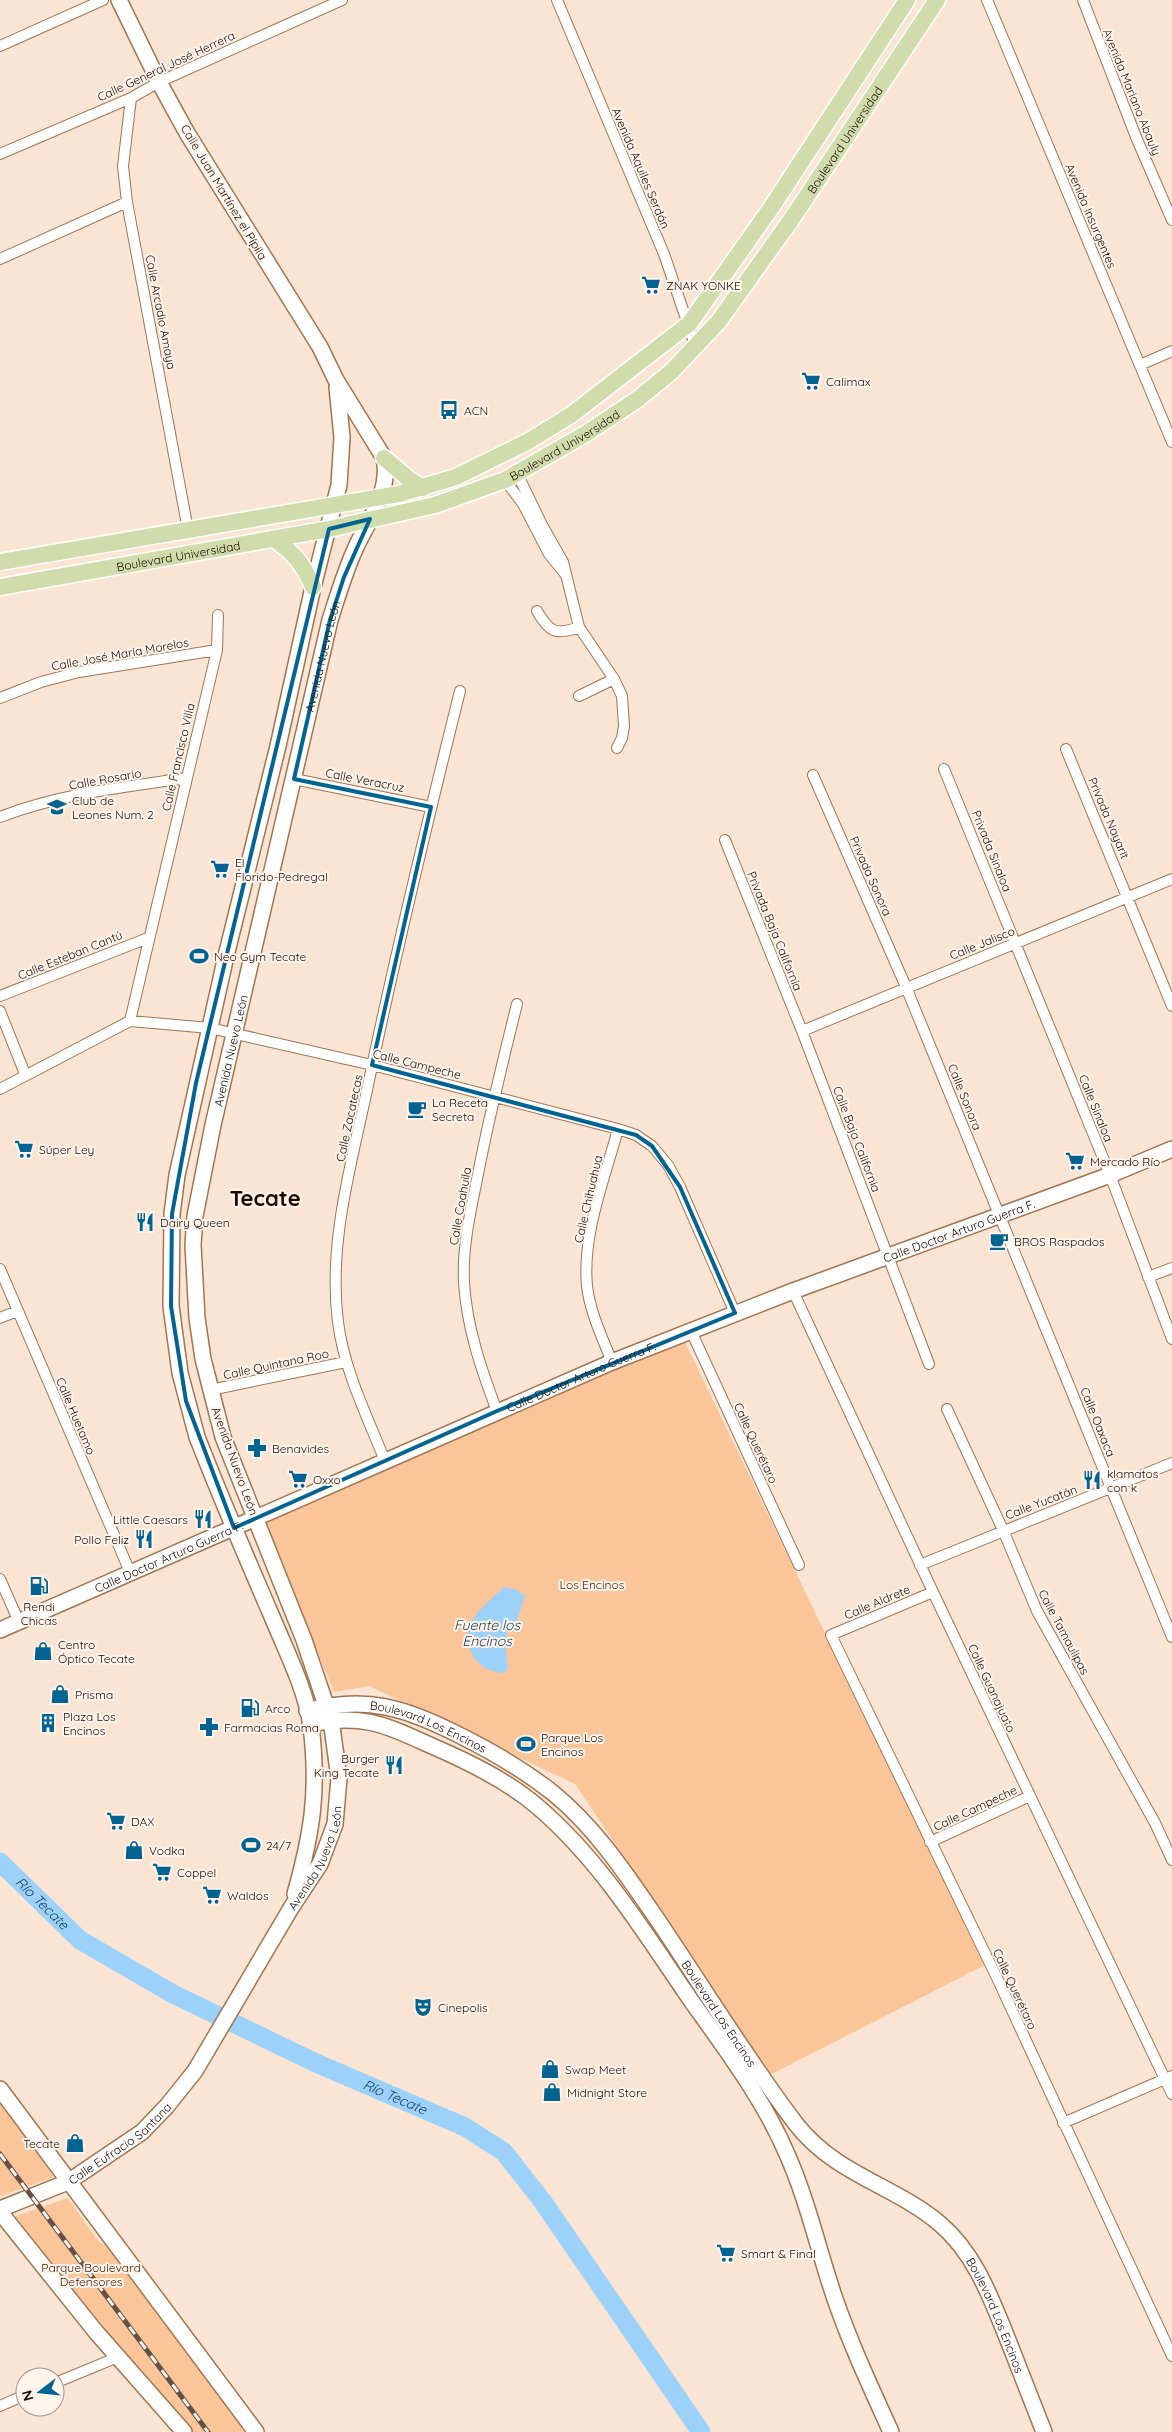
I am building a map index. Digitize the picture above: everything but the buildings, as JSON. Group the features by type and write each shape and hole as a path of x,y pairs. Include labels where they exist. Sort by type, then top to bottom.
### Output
{"main road":[{"name":"Calle Juan Martínez el Pípila","path":"119,0 159,82 188,133 320,347 336,380 384,458"},
{"name":"Boulevard Universidad","path":"5,561 380,498 423,488 488,463 571,415 689,324 771,208 907,0"},
{"name":"Boulevard Universidad","path":"0,587 329,529 435,505 511,476 587,433 638,399 696,348 719,321 763,260 937,0"},
{"name":"Calle Juan Martínez el Pípila","path":"329,529 342,460 336,380"},
{"path":"384,458 410,480 423,488"},
{"path":"370,519 380,498 386,477 384,458"},
{"name":"Avenida Nuevo León","path":"291,1908 320,1864 335,1824 339,1778 330,1713 224,1437 210,1390 197,1318 192,1245 194,1216 233,1033 330,620 344,577 370,519"},
{"name":"Avenida Nuevo León","path":"291,1908 314,1815 314,1766 309,1718 286,1651 197,1437 186,1400 174,1339 171,1306 172,1214 177,1175 210,1028 264,804 312,588 329,529"},
{"path":"274,539 298,557 305,568 312,588"},
{"path":"0,580 10,574 12,568 5,561"},
{"name":"Calle Doctor Arturo Guerra F.","path":"0,1630 612,1362 793,1291 1110,1175 1172,1149"},
{"name":"Boulevard Los Encinos","path":"309,1718 364,1703 395,1708 438,1724 510,1761 555,1794 606,1848 642,1897 774,2091 814,2145 845,2168 937,2222 957,2239 987,2288 1044,2432"},
{"name":"Boulevard Los Encinos","path":"330,1713 385,1725 448,1752 515,1790 537,1806 578,1845 626,1907 731,2060 778,2134 795,2176 835,2298 891,2432"},
{"path":"626,1907 642,1897"},
{"name":"Calle Eufracio Santana","path":"0,2210 68,2182 142,2132 173,2099 195,2071 291,1908"},
{"path":"0,2089 256,2432"},
{"path":"0,2210 118,2357 181,2431"}],"street":[{"path":"0,46 104,0"},
{"name":"Calle General José Herrera","path":"0,154 131,98 159,82 342,0"},
{"name":"Avenida Aquiles Serdán","path":"557,0 664,254 696,348"},
{"name":"Avenida Insurgentes","path":"987,0 1172,442"},
{"name":"Avenida Mariano Abauly","path":"1083,0 1136,136 1172,220"},
{"name":"Calle Arcadio Amaya","path":"131,98 123,166 127,202 188,530"},
{"path":"0,258 127,202"},
{"path":"1140,365 1172,351"},
{"path":"511,476 522,504 549,554 566,576"},
{"path":"511,476 542,525 562,562 579,627 614,679 622,696 624,712 622,738 617,748"},
{"path":"537,611 543,622 554,631 567,632 579,627"},
{"name":"Calle Francisco Villa","path":"130,1021 217,650 218,615"},
{"name":"Calle José María Morelos","path":"0,698 41,682 79,672 217,650"},
{"path":"580,696 614,679"},
{"name":"Calle Zacatecas","path":"385,1461 346,1362 338,1322 335,1278 338,1235 372,1065 431,806 460,691"},
{"name":"Privada Nayarit","path":"1066,749 1129,897 1172,1006"},
{"name":"Privada Sinaloa","path":"944,769 1015,944"},
{"name":"Privada Sonora","path":"813,775 906,987"},
{"name":"Calle Rosario","path":"0,817 36,805 96,792 186,778"},
{"name":"Calle Veracruz","path":"294,779 431,806"},
{"name":"Privada Baja California","path":"725,840 802,1031"},
{"name":"Calle Jalisco","path":"802,1031 1172,879"},
{"name":"Calle Esteban Cantú","path":"0,996 148,938"},
{"name":"Calle Sinaloa","path":"1015,944 1110,1175 1172,1339"},
{"name":"Calle Sonora","path":"906,987 1000,1216"},
{"name":"Calle Coahuila","path":"497,1411 481,1368 468,1321 464,1282 466,1234 494,1096 517,1004"},
{"path":"0,1012 25,1074"},
{"path":"0,1088 130,1021"},
{"name":"Calle Campeche","path":"130,1021 210,1028 233,1033 372,1065 636,1135 652,1146 668,1165 680,1187 735,1313"},
{"name":"Calle Baja California","path":"802,1031 889,1256"},
{"name":"Calle Chihuahua","path":"612,1362 595,1319 587,1286 587,1259 593,1220 618,1129"},
{"name":"Calle Oaxaca","path":"1000,1216 1172,1637"},
{"path":"889,1256 929,1364"},
{"path":"1148,1277 1172,1268"},
{"name":"Calle Huetamo","path":"0,1269 130,1572"},
{"name":"Calle Guanajuato","path":"793,1291 1030,1796 1168,2078 1172,2094"},
{"path":"0,1318 17,1311"},
{"name":"Calle Querétaro","path":"691,1331 799,1565"},
{"name":"Calle Quintana Roo","path":"210,1390 346,1362"},
{"name":"Calle Tamaulipas","path":"947,1409 1003,1530 1036,1611 1155,1823 1172,1860"},
{"name":"Calle Yucatán","path":"920,1565 1172,1463"},
{"path":"0,1579 19,1622"},
{"name":"Calle Aldrete","path":"831,1635 933,1592"},
{"name":"Calle Querétaro","path":"831,1635 1172,2356"},
{"name":"Calle Campeche","path":"930,1842 1030,1796"},
{"path":"1063,2123 1168,2078"},
{"path":"65,2379 118,2357"},
{"path":"0,2406 15,2399"}],"highlighted area":[{"path":"370,519 344,577 330,620 294,779 431,807 372,1065 636,1135 652,1146 680,1187 735,1313 497,1411 234,1528 186,1401 171,1306 172,1214 196,1083 329,529"}],"green space":[{"name":"Los Encinos","path":"684,1340 985,1965 770,2075 575,1784 369,1686 334,1692 262,1520"},
{"path":"0,2102 54,2177 1,2196 0,2194"},
{"name":"Parque Boulevard Defensores","path":"68,2198 98,2241 108,2247 245,2432 193,2432 138,2367 110,2347 13,2217"}],"water":[{"name":"Fuente los Encinos","path":"504,1587 517,1590 525,1596 515,1626 507,1633 505,1644 508,1668 504,1673 500,1673 491,1671 480,1664 474,1657 467,1636 469,1627 480,1610"}],"waterway":[{"name":"Río Tecate","path":"0,1862 80,1940 173,1994 316,2063 465,2127 504,2152 543,2202 701,2432"}],"railway":[{"path":"0,2154 208,2432"}],"place":[{"name":"ZNAK YONKE","path":"651,285"},
{"name":"Calimax","path":"811,381"},
{"name":"ACN","path":"449,410"},
{"name":"Club de Leones Num. 2","path":"57,807"},
{"name":"El Florido-Pedregal","path":"220,869"},
{"name":"Neo Gym Tecate","path":"199,956"},
{"name":"La Receta Secreta","path":"417,1109"},
{"name":"Súper Ley","path":"24,1149"},
{"name":"Mercado Río","path":"1075,1161"},
{"name":"Dairy Queen","path":"145,1222"},
{"name":"BROS Raspados","path":"999,1241"},
{"name":"Benavides","path":"257,1448"},
{"name":"Oxxo","path":"298,1479"},
{"name":"klamatos con k","path":"1092,1480"},
{"name":"Little Caesars","path":"203,1519"},
{"name":"Pollo Feliz","path":"144,1539"},
{"name":"Rendi Chicas","path":"39,1586"},
{"name":"Centro Óptico Tecate","path":"43,1651"},
{"name":"Prisma","path":"60,1694"},
{"name":"Arco","path":"250,1708"},
{"name":"Plaza Los Encinos","path":"48,1723"},
{"name":"Farmacias Roma","path":"209,1727"},
{"name":"Parque Los Encinos","path":"526,1744"},
{"name":"Burger King Tecate","path":"394,1765"},
{"name":"DAX","path":"116,1821"},
{"name":"24/7","path":"251,1845"},
{"name":"Vodka","path":"134,1850"},
{"name":"Coppel","path":"162,1872"},
{"name":"Waldos","path":"212,1895"},
{"name":"Cinepolis","path":"423,2007"},
{"name":"Swap Meet","path":"550,2069"},
{"name":"Midnight Store","path":"552,2092"},
{"name":"Tecate","path":"75,2143"},
{"name":"Smart & Final","path":"726,2253"}],"district":[{"name":"Tecate","path":"265,1198"}]}
